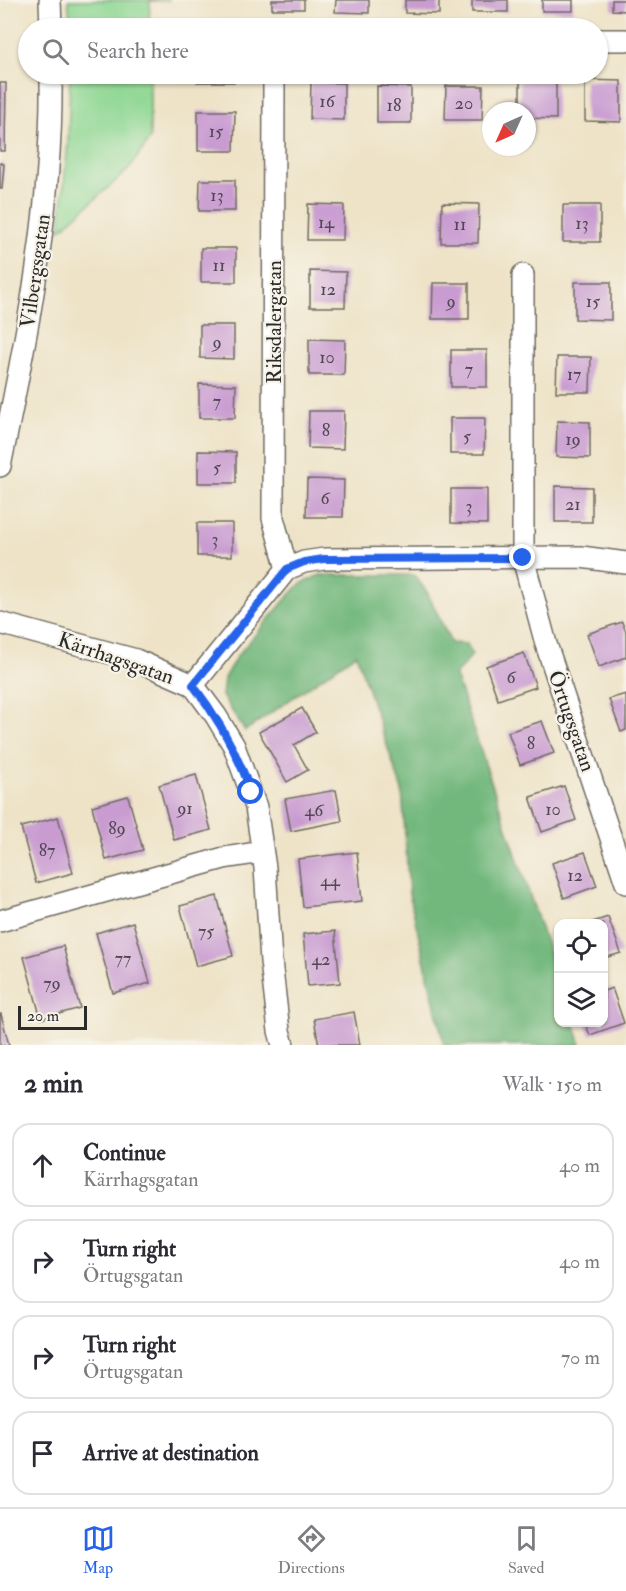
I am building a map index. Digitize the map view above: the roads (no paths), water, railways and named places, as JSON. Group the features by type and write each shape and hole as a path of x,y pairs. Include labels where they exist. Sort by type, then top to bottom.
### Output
{"street":[{"path":"50,0 51,18"},
{"path":"608,40 626,40"},
{"name":"Vilbergsgatan","path":"0,466 8,390 36,276 52,128 51,84"},
{"name":"Riksdalergatan","path":"274,84 273,518 287,569"},
{"name":"Örtugsgatan","path":"523,275 523,558 546,644 626,883"},
{"path":"193,685 287,569 304,562 324,559 581,557 626,563"},
{"name":"Kärrhagsgatan","path":"0,623 136,660 193,685 216,716 242,766 256,807 271,961 279,1030 283,1045"},
{"path":"0,921 224,858 262,852"}]}
